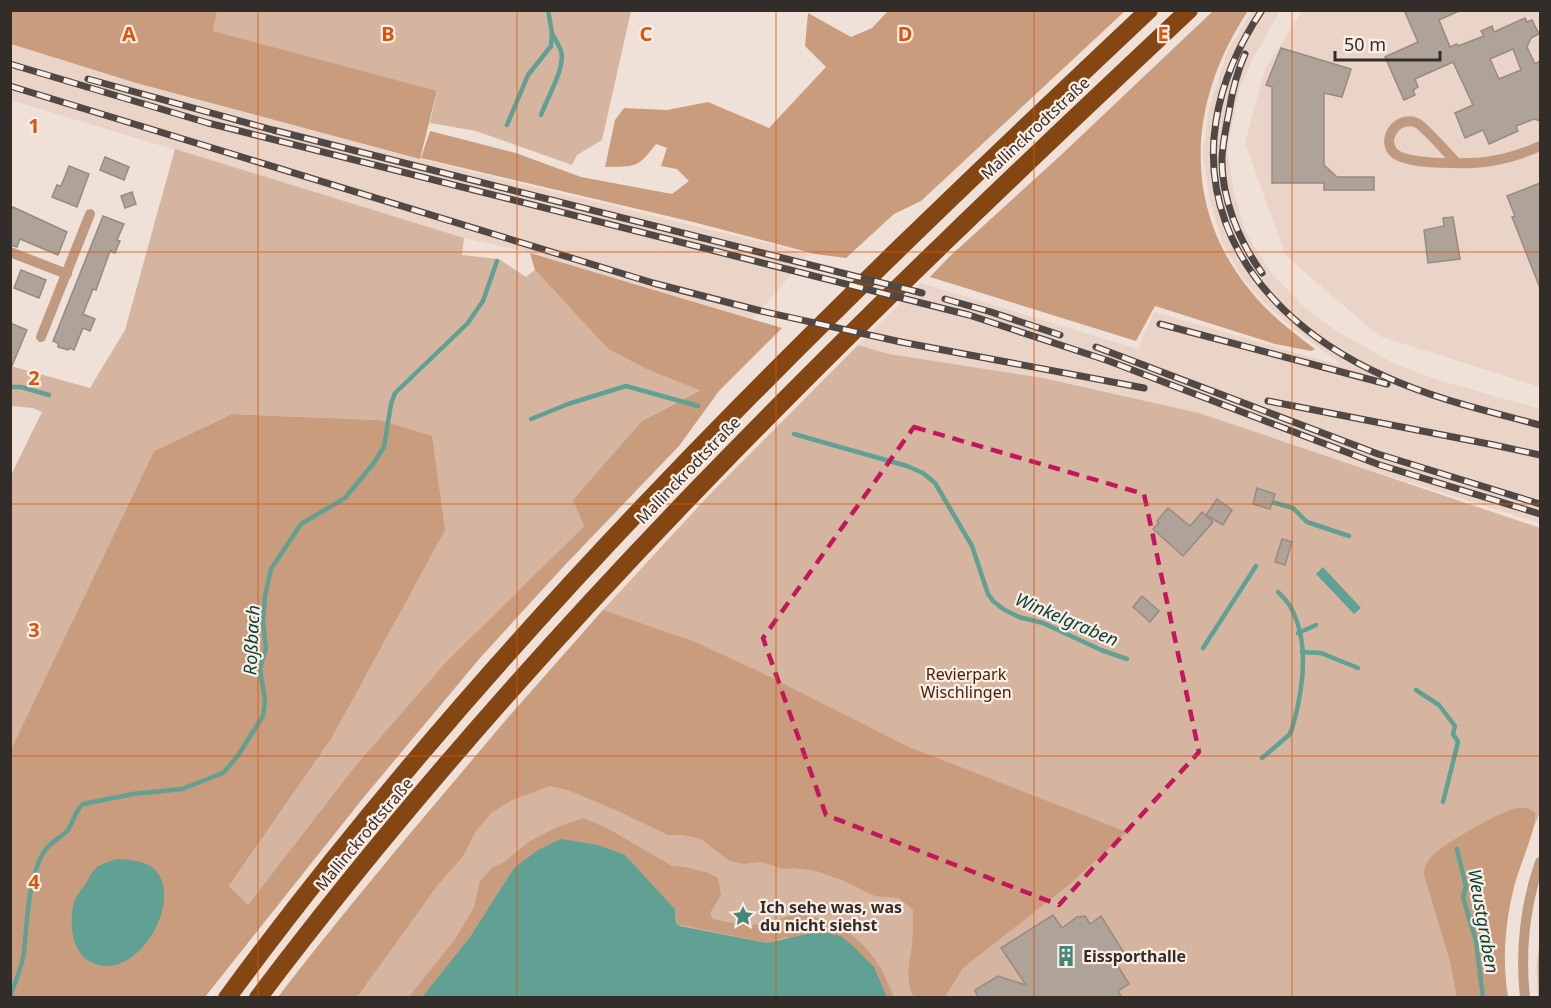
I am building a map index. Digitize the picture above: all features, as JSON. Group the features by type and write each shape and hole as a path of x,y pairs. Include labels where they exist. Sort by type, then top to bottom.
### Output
{"highway":[{"name":"Mallinckrodtstraße","path":"226,998 284,920 476,689 557,597 679,467 930,217 1149,10"},
{"name":"Mallinckrodtstraße","path":"258,998 303,937 494,708 692,493 961,225 1189,10"}],"street":[{"path":"1456,162 1417,123 1407,121 1398,124 1391,131 1389,141 1392,150 1399,157 1431,163 1491,161 1524,153 1540,146"},
{"path":"41,337 90,214"},
{"path":"10,252 67,274"},
{"path":"1525,998 1523,963 1526,921 1529,899 1540,862"}],"highlighted area":[{"path":"914,427 1144,494 1199,752 1059,905 826,815 763,638"}],"shaded area":[{"path":"889,10 1125,11 921,201 894,214 846,258 815,254 693,222 421,158 430,131 516,153 581,177 672,194 689,181 677,169 661,166 667,148 656,144 640,162 630,166 605,167 615,120 624,108 667,110 708,102 769,128 826,67 805,46 808,13 851,37 872,28"},
{"path":"10,11 217,11 213,31 437,91 420,159 136,83 11,44"},
{"path":"1213,11 1248,11 1228,45 1213,81 1204,117 1201,154 1204,190 1213,226 1229,261 1253,294 1275,317 1315,349 1311,351 1275,344 1155,306 1136,341 930,277 948,258"},
{"path":"1252,11 1280,11 1253,58 1240,87 1227,149 1234,193 1247,235 1272,274 1305,308 1338,332 1395,364 1438,380 1540,409 1540,523 1366,469 1199,413 1043,378 889,354 858,345 921,283 1138,349 1154,312 1341,364 1266,305 1242,278 1222,242 1209,197 1203,155 1208,112 1228,50"},
{"path":"1302,11 1540,11 1540,387 1379,336 1286,256 1245,143 1265,69"},
{"path":"10,44 136,83 420,159 809,254 753,319 530,253 464,238 11,100"},
{"path":"530,253 782,328 719,391 679,446 480,658 364,797 205,997 11,997 10,752 154,451 232,414 379,420 432,436 445,530 331,739 229,886 248,905 356,765 445,663 584,526 573,500 642,421 700,390 646,369 608,349 535,270"},
{"path":"603,610 695,642 909,747 1127,832 1070,884 963,968 945,997 914,997 908,978 913,910 899,898 875,896 816,871 784,869 761,862 743,864 728,860 701,839 683,835 668,835 568,790 550,786 512,800 491,813 476,831 463,856 437,886 357,997 278,997 438,801"},
{"path":"1516,808 1527,808 1535,812 1535,819 1516,879 1508,914 1505,955 1508,997 1457,997 1450,961 1424,875 1426,866 1430,858 1458,837"},
{"path":"583,818 607,828 672,866 708,873 718,878 721,895 710,913 713,919 754,925 803,915 816,917 840,928 852,935 871,954 883,972 894,997 887,997 873,967 786,937 767,943 677,924 675,909 625,855 514,868 470,937 422,997 408,998 456,938 474,907 480,881 492,868 503,863 530,841 555,828"}],"green space":[{"path":"217,10 631,11 602,140 577,155 572,165 476,131 430,123 437,92 212,31"},
{"path":"175,149 464,238 462,255 499,259 526,277 535,270 608,349 646,369 701,389 642,421 584,526 445,663 356,765 248,906 229,886 331,739 379,420 232,414 154,451 11,752 11,475 42,412 33,408 11,406 11,366 90,388 125,330"},
{"name":"Revierpark Wischlingen","path":"858,345 889,354 1043,378 1199,413 1540,528 1540,812 1520,861 1509,906 1504,951 1506,997 278,998 317,947 507,718 711,493"},
{"path":"1539,947 1540,998 1538,997 1537,965"}],"water":[{"path":"1323,567 1361,608 1354,614 1316,574"},
{"path":"561,839 598,845 625,855 675,909 676,923 680,926 767,943 812,933 841,936 874,967 887,997 422,997 470,937 514,868 538,850"},
{"path":"117,859 142,862 155,870 163,884 164,902 159,920 150,938 137,953 122,963 106,966 89,961 78,950 73,935 72,910 76,898 95,869"}],"building":[{"path":"1404,10 1461,10 1439,20 1450,47 1484,36 1481,31 1492,26 1494,32 1525,18 1527,22 1532,20 1539,34 1531,38 1527,47 1535,64 1540,61 1540,121 1534,119 1516,126 1518,131 1489,144 1483,130 1465,138 1455,113 1473,105 1453,62 1415,79 1418,87 1413,90 1415,95 1404,100 1385,57 1418,42","holes":["1513,49 1521,70 1499,79 1490,59"]},
{"path":"1281,48 1351,69 1342,97 1324,93 1324,165 1337,177 1374,177 1374,190 1324,190 1324,183 1272,183 1272,87 1266,85"},
{"path":"105,157 129,167 124,180 100,170"},
{"path":"69,166 89,174 77,207 52,197 57,185 61,186"},
{"path":"1540,183 1540,288 1512,217 1515,216 1507,196"},
{"path":"132,192 136,204 125,208 121,196"},
{"path":"13,207 67,232 58,255 20,239 17,247 10,245 10,213"},
{"path":"103,216 124,224 117,240 120,241 115,253 110,251 96,290 93,289 83,314 95,319 90,331 83,328 74,350 58,347 58,343 53,341"},
{"path":"1453,217 1460,259 1428,263 1424,230 1444,226 1443,218"},
{"path":"21,270 46,280 39,298 14,288"},
{"path":"10,323 27,330 11,368 10,368"},
{"path":"1257,488 1275,494 1270,509 1253,504"},
{"path":"1217,499 1232,510 1223,525 1206,515"},
{"path":"1168,508 1190,526 1202,512 1213,522 1183,556 1153,529"},
{"path":"1282,539 1292,542 1285,565 1275,562"},
{"path":"1142,596 1159,611 1150,622 1133,607"},
{"name":"Eissporthalle","path":"1053,915 1062,928 1077,917 1085,916 1090,924 1101,916 1126,956 1116,963 1129,984 1118,991 1122,998 978,998 975,990 998,976 1026,985 1001,948"}],"waterway":[{"name":"Roßbach","path":"507,125 528,75 551,46 552,33 548,10"},
{"path":"541,115 555,83 562,58 552,34"},
{"name":"Roßbach","path":"10,996 23,958 29,901 38,864 46,849 67,831 80,807 83,804 133,794 182,789 223,773 237,757 263,716 265,701 260,669 266,648 263,622 265,596 271,569 301,524 345,498 373,464 384,447 395,393 467,324 483,301 497,261"},
{"name":"Winkelgraben","path":"531,419 568,404 626,386 698,406"},
{"name":"Winkelgraben","path":"10,387 21,387 49,395"},
{"name":"Winkelgraben","path":"794,434 907,466 923,473 935,483 972,546 988,594 993,601 1019,617 1043,623 1101,650 1127,659"},
{"path":"1272,502 1293,508 1307,522 1349,536"},
{"name":"Winkelgraben","path":"1203,648 1256,566"},
{"path":"1262,758 1289,735 1302,683 1301,635 1290,606 1278,592"},
{"path":"1298,633 1316,625"},
{"path":"1302,652 1321,653 1358,668"},
{"name":"Weustgraben","path":"1416,690 1439,705 1455,726 1453,734 1458,742 1443,802"},
{"name":"Weustgraben","path":"1457,849 1466,887 1463,897 1476,941 1483,998"}],"railway":[{"path":"1262,10 1232,66 1216,121 1214,174 1226,223 1250,269 1284,310 1329,346 1384,376 1442,398 1540,425"},
{"path":"1245,54 1232,97 1223,146 1222,172 1233,218 1246,247 1262,273"},
{"path":"10,64 208,123 969,315 1109,361 1380,465 1540,514"},
{"path":"88,79 273,130 922,293"},
{"path":"10,86 653,283 761,311 901,342 1144,388"},
{"path":"945,299 1060,335"},
{"path":"1160,324 1387,384"},
{"path":"1096,347 1378,454 1540,504"},
{"path":"1268,401 1540,455"}],"place":[{"name":"Ich sehe was, was du nicht siehst","path":"743,916"},
{"name":"Eissporthalle","path":"1066,956"}]}
